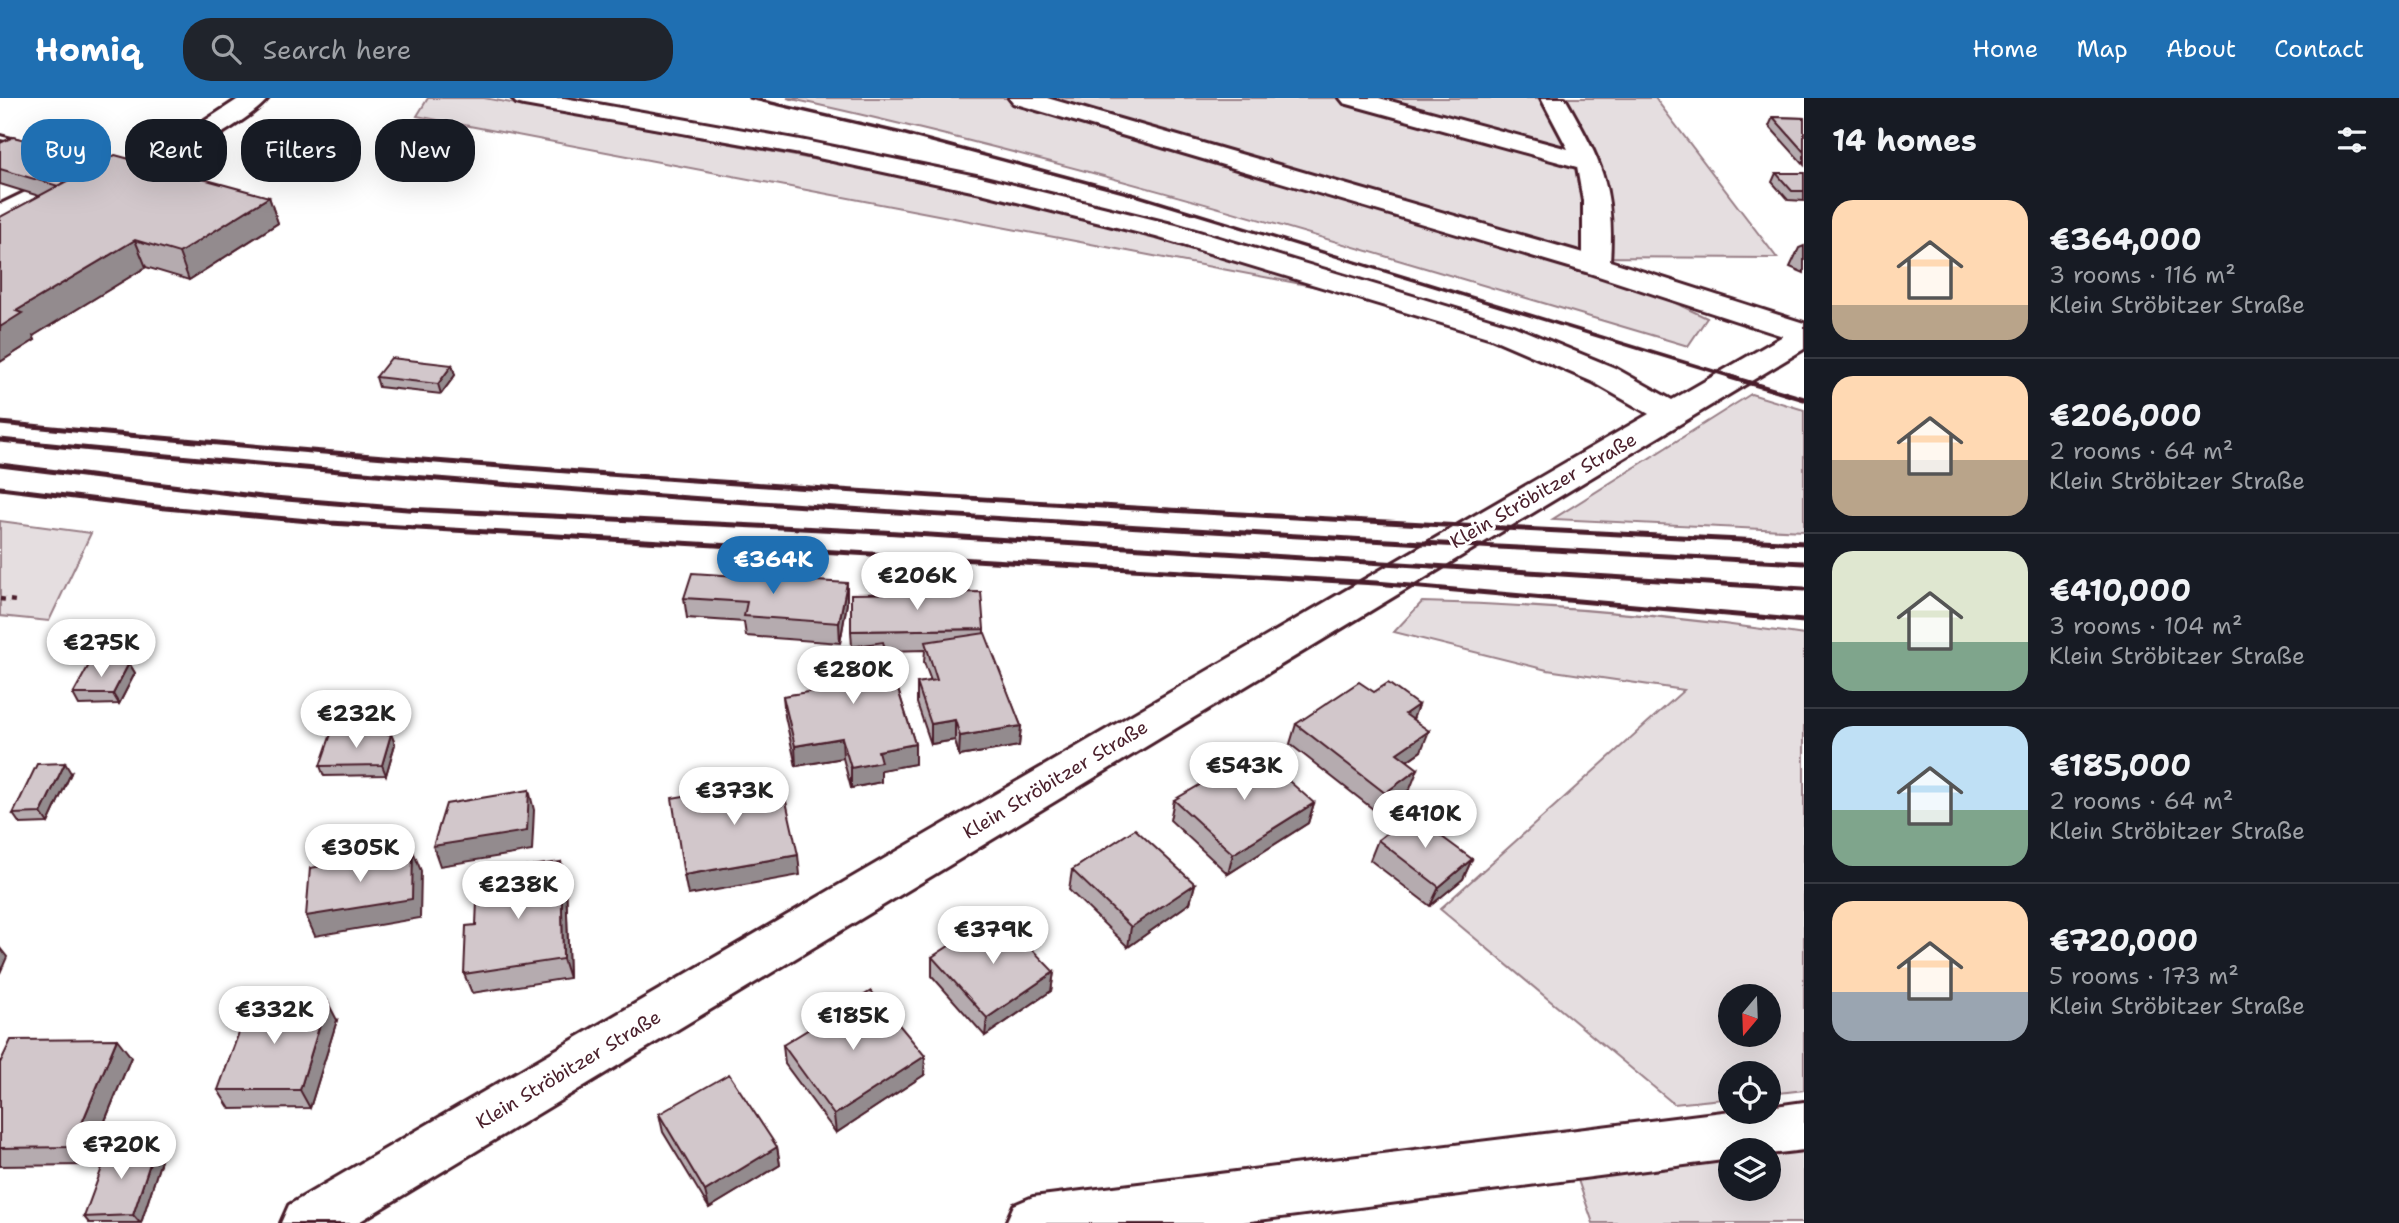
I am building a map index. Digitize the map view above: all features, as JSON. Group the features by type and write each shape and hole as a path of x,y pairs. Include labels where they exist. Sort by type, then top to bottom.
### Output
{"street":[{"path":"111,173 151,162 180,148 256,98"},
{"path":"524,98 800,147 981,186 1166,231 1502,332 1604,376 1673,414"},
{"path":"1021,98 1596,266 1804,335"},
{"path":"1352,98 1588,162"},
{"path":"1553,98 1588,162 1594,181 1599,235 1596,266"},
{"path":"0,144 21,149"},
{"path":"0,194 22,182"},
{"name":"Klein Ströbitzer Straße","path":"308,1223 1804,335"},
{"path":"1033,1223 1804,1126"}],"path":[{"path":"0,599 16,601"}],"shaded area":[{"path":"428,98 484,98 913,178 1069,211 1338,291 475,127 475,119 433,119 417,116"},
{"path":"787,98 1655,98 1777,258 1578,257 1707,318 1688,346 1127,182 901,124"},
{"path":"1751,394 1804,410 1804,531 1553,519"},
{"path":"0,521 91,533 49,621 0,616"},
{"path":"1422,602 1614,612 1804,635 1804,1090 1781,1093 1781,1061 1718,1061 1718,1099 1674,1104 1440,909 1684,690 1547,670 1394,632"},
{"path":"1804,1145 1804,1223 1593,1223 1578,1180 1718,1160 1718,1201 1781,1201 1781,1149"}],"building":[{"path":"1773,117 1804,118 1804,152"},
{"path":"13,137 21,139 21,175 0,169 0,143"},
{"path":"115,155 125,158 125,182 214,182 269,197 179,253 135,240 16,311 22,313 0,327 0,217 65,182 111,182 111,157"},
{"path":"1776,173 1804,173 1804,191 1792,191"},
{"path":"44,182 66,182 58,186"},
{"path":"391,358 452,365 438,384 376,377"},
{"path":"692,573 847,583 839,623 744,616 747,602 684,598"},
{"path":"981,592 984,629 851,631 851,594"},
{"path":"985,633 1021,726 960,736 955,720 931,724 917,683 937,680 925,642"},
{"path":"883,642 915,744 878,751 881,762 851,768 842,738 795,746 783,696 827,689 818,652"},
{"path":"90,663 129,663 113,694 73,694"},
{"path":"1359,682 1374,692 1388,683 1418,705 1405,714 1429,731 1397,753 1418,769 1385,793 1296,724"},
{"path":"331,734 391,734 382,765 320,766"},
{"path":"1256,752 1314,803 1233,854 1174,800"},
{"path":"65,763 41,813 13,814 37,764"},
{"path":"781,779 798,855 684,875 672,798"},
{"path":"529,790 527,831 433,846 446,804"},
{"path":"1411,814 1472,859 1439,887 1378,840"},
{"path":"1135,829 1195,884 1131,927 1072,870"},
{"path":"413,851 412,899 306,916 310,868"},
{"path":"561,862 563,959 464,974 466,926 476,925 477,901 497,898 497,871"},
{"path":"998,914 1054,972 987,1018 932,957"},
{"path":"871,991 925,1056 834,1115 783,1045"},
{"path":"327,1001 300,1090 218,1090 250,1002"},
{"path":"117,1039 72,1147 0,1148 0,1063 11,1040"},
{"path":"729,1074 777,1147 705,1191 659,1114"},
{"path":"156,1145 133,1215 84,1217 110,1146"}],"railway":[{"path":"750,98 902,133 1139,196 1736,378"},
{"path":"1730,377 1804,399"},
{"path":"0,423 450,462 901,494 1804,543"},
{"path":"0,440 676,497 1127,526 1804,563"},
{"path":"0,465 262,497 407,509 882,532 1804,589"},
{"path":"0,488 165,508 330,523 1376,583 1804,621"}]}
